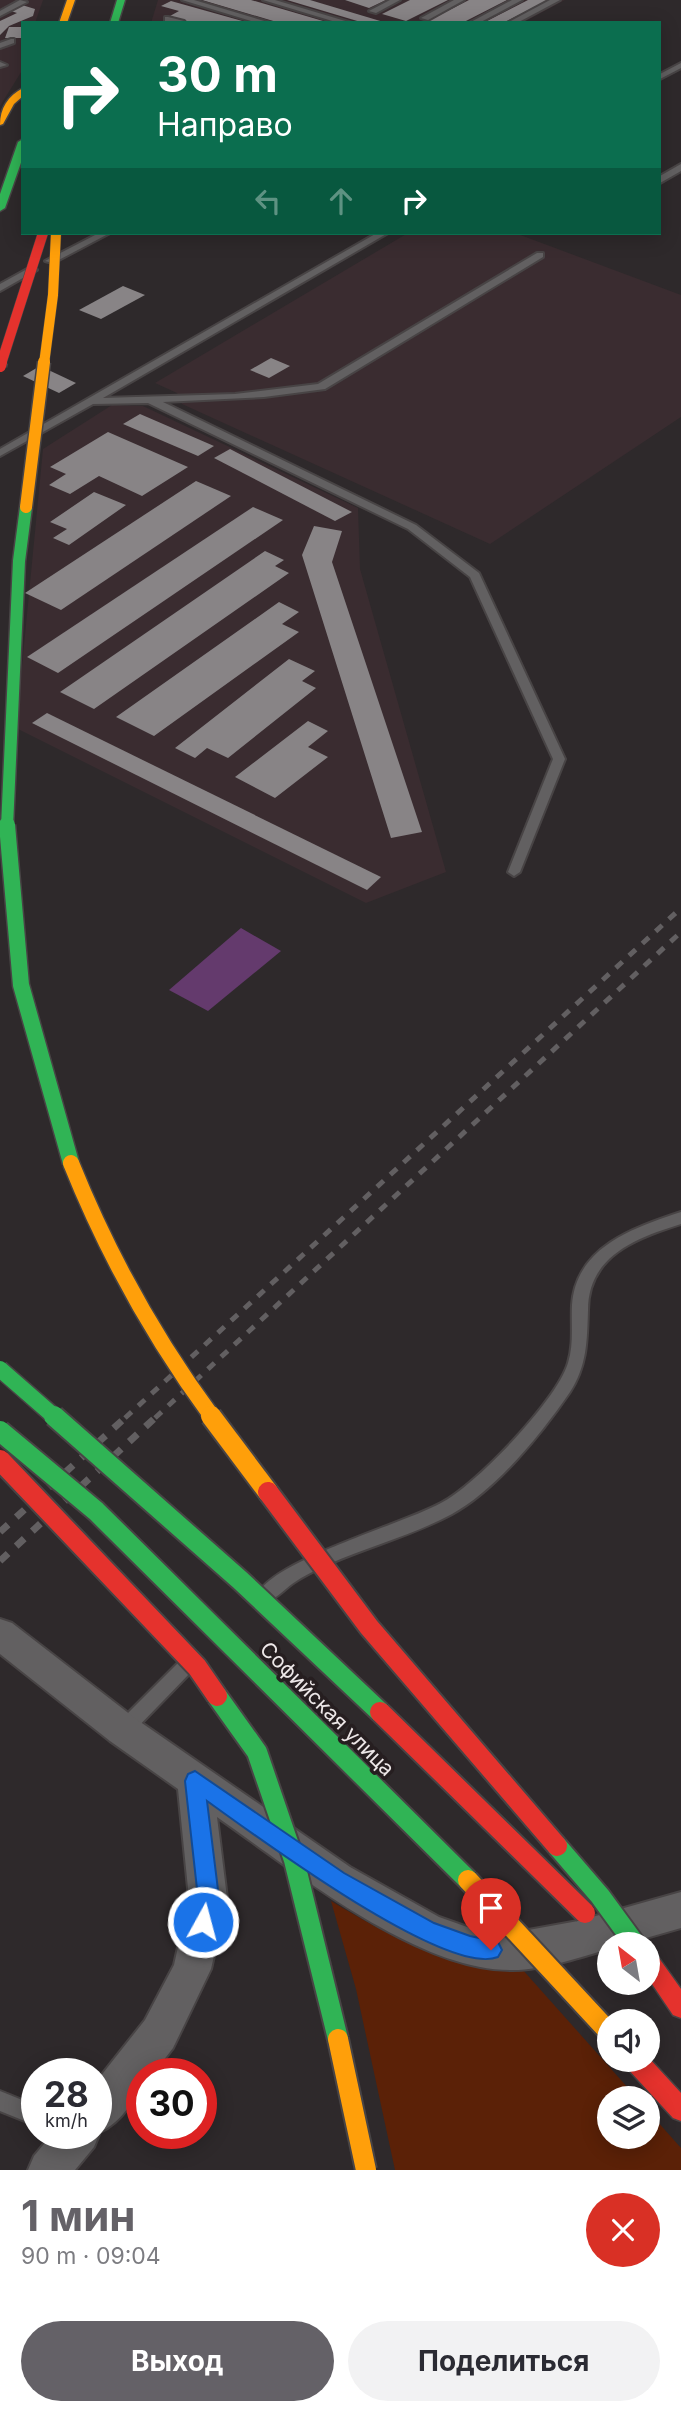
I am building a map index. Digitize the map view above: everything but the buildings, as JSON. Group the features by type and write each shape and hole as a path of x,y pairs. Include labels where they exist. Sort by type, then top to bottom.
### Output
{"main road":[{"path":"64,21 71,0"},
{"path":"115,21 121,0"},
{"path":"0,121 10,103 21,93"},
{"path":"0,208 21,148"},
{"path":"0,366 42,235"},
{"path":"56,235 53,295 19,561 6,812 21,985 64,1147 99,1230 138,1306 202,1404 369,1627 600,1896 626,1932"},
{"name":"Софийская улица","path":"0,1369 132,1483 318,1651 605,1932"},
{"name":"Софийская улица","path":"0,1431 96,1511 261,1673 482,1894 597,2019"},
{"path":"0,1460 197,1667 257,1752 294,1860 351,2092 366,2170"},
{"path":"660,1978 681,2008"},
{"path":"660,1987 681,2008"},
{"path":"646,2072 681,2110"}],"street":[{"path":"0,1634 123,1730 337,1880 428,1931 470,1947 512,1952 578,1939 681,1910"},
{"path":"112,2094 159,2034 192,1969 208,1898 195,1781"},
{"path":"48,2170 66,2149"}],"lane":[{"path":"0,14 23,2 15,0"},
{"path":"186,0 260,21"},
{"path":"267,0 341,21"},
{"path":"373,11 396,0"},
{"path":"425,18 460,0"},
{"path":"477,21 518,0"},
{"path":"516,21 556,0"},
{"path":"168,19 174,21"},
{"path":"0,46 12,41"},
{"path":"661,76 681,65"},
{"path":"661,179 681,167"},
{"path":"0,288 101,235"},
{"path":"0,453 380,235"},
{"path":"91,401 294,391 321,387 340,378 540,255"},
{"path":"148,399 412,527 475,575 559,759 514,872"},
{"path":"123,1730 177,1674 275,1586 318,1563 470,1494 516,1448 572,1375 580,1339 581,1293 590,1271 604,1254 622,1240 681,1218"},
{"path":"0,2101 21,2110"}],"shaded area":[{"path":"0,0 43,0 36,21 21,21 21,72 0,106"},
{"path":"158,0 565,0 526,21 152,21"},
{"path":"405,235 520,235 681,295 681,417 490,544 182,404 177,393 155,383"},
{"path":"112,405 143,406 358,508 360,569 446,872 366,903 16,728 43,449"},
{"path":"241,928 281,951 208,1011 169,990"},
{"path":"331,1901 377,1928 422,1949 469,1963 522,1969 597,2053 597,2072 614,2072 626,2086 597,2086 597,2149 660,2149 660,2124 681,2148 681,2170 395,2170 356,1989"}],"railway":[{"path":"125,1418 681,908"},
{"path":"155,1418 681,932"},
{"path":"0,1532 127,1416"},
{"path":"0,1561 157,1416"}],"traffic: fast":[{"path":"115,21 121,0"},
{"path":"0,208 21,148"},
{"path":"26,507 19,561 6,812 21,985 71,1163"},
{"path":"0,1369 240,1580 380,1712"},
{"path":"0,1431 96,1511 468,1880"},
{"path":"217,1696 257,1752 294,1860 338,2039"},
{"path":"557,1846 600,1896 626,1932"}],"traffic: slow":[{"path":"64,21 71,0"},
{"path":"0,122 10,103 21,93"},
{"path":"26,507 53,295 56,235"},
{"path":"71,1163 93,1217 151,1328 268,1492"},
{"path":"468,1880 597,2019"},
{"path":"338,2039 366,2170"}],"traffic: jam":[{"path":"0,366 42,235"},
{"path":"0,1460 197,1667 217,1696"},
{"path":"268,1492 369,1627 557,1846"},
{"path":"380,1712 585,1913"},
{"path":"660,1978 681,2007"},
{"path":"646,2072 681,2110"}],"route":[{"path":"203,1922 208,1898 195,1781 337,1880 428,1931 470,1947 491,1950"}]}
